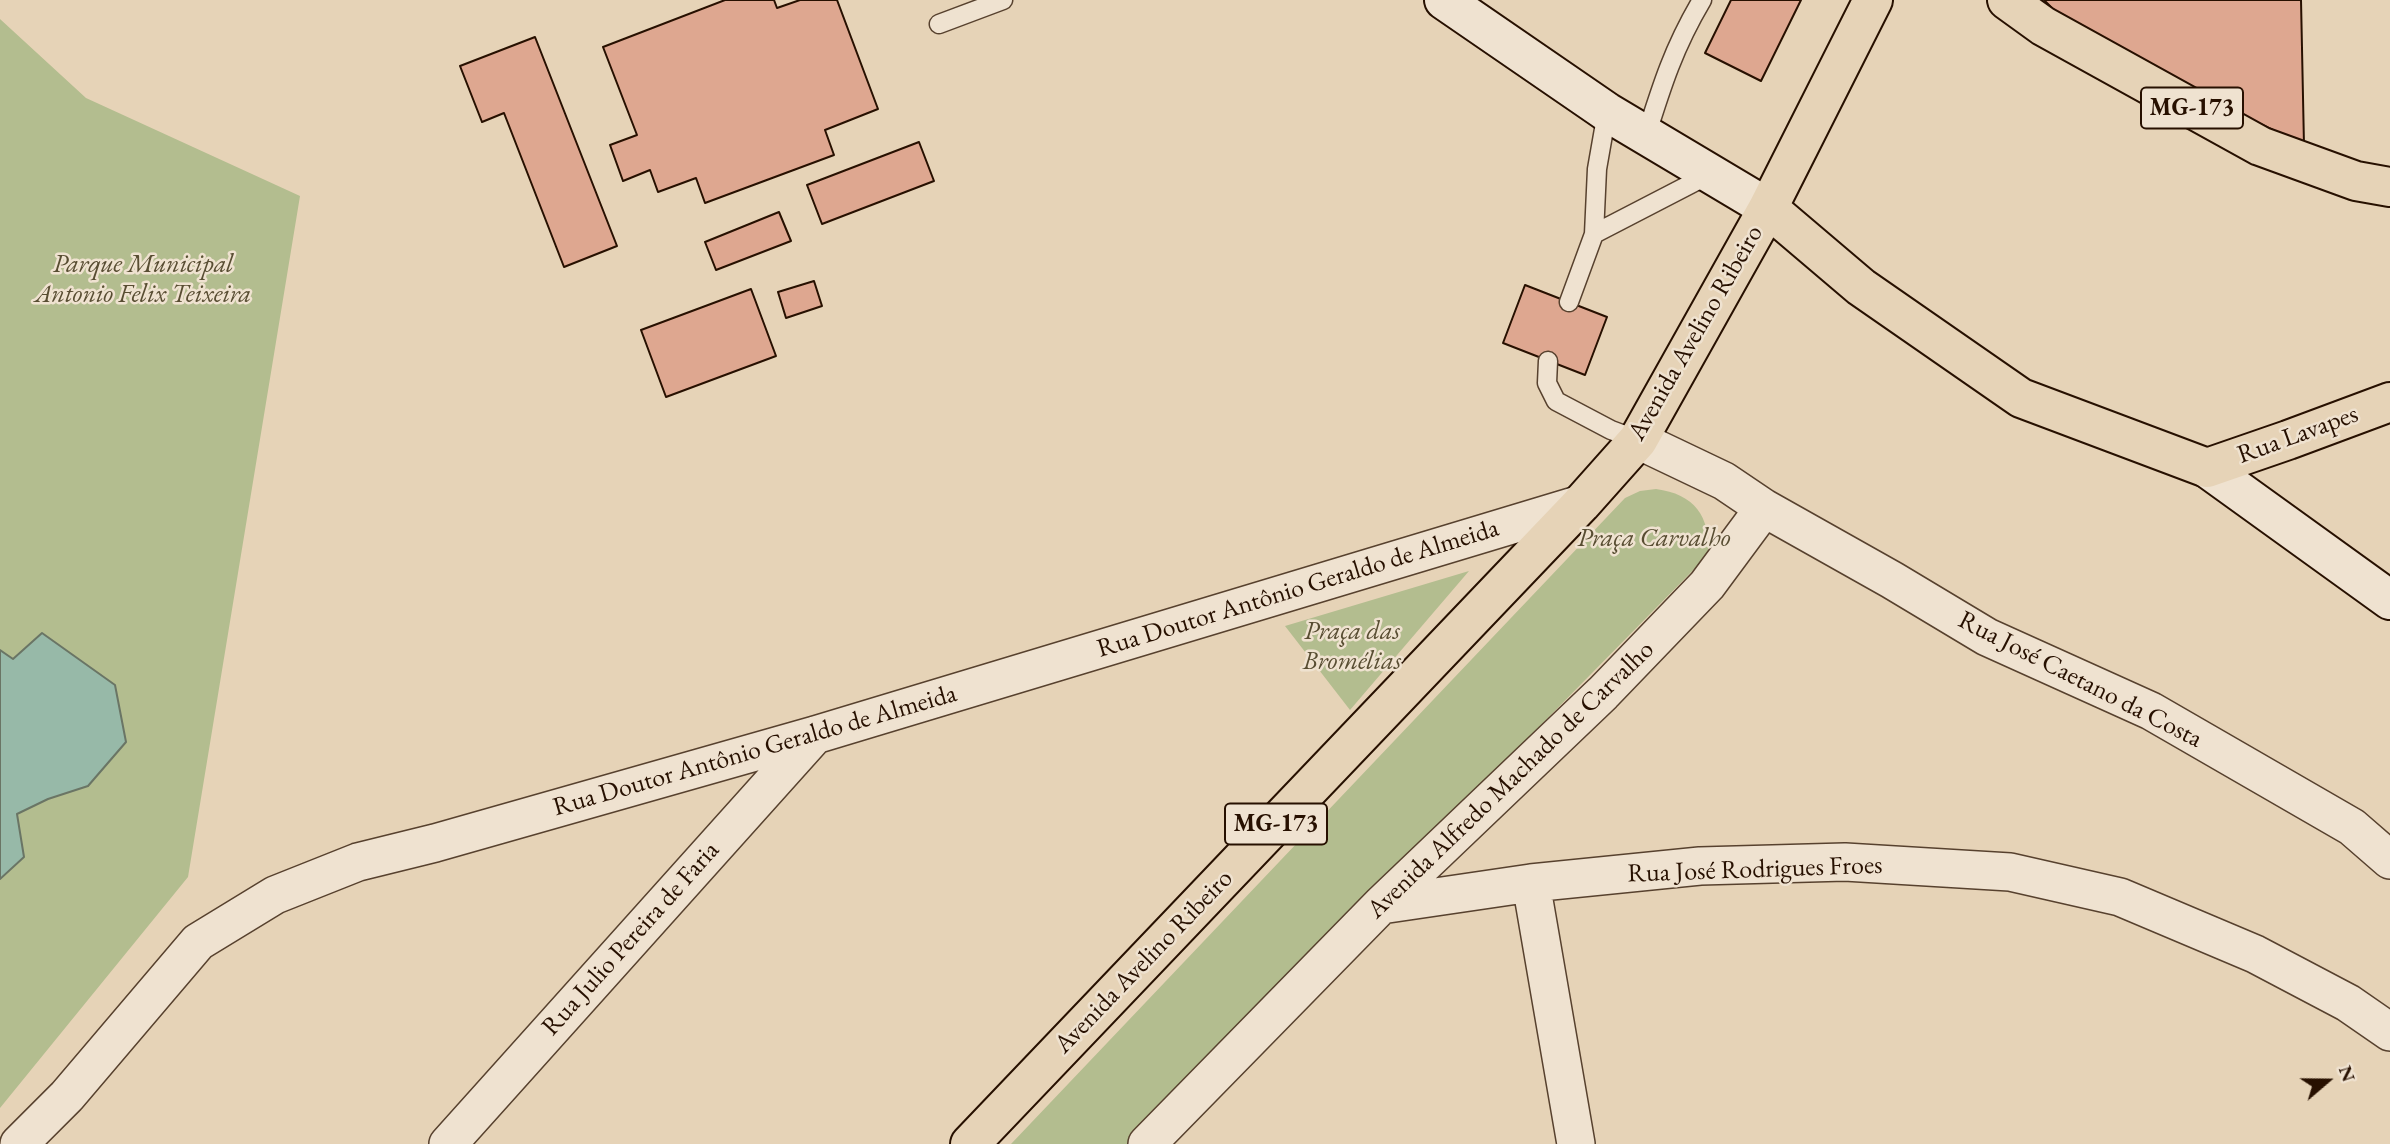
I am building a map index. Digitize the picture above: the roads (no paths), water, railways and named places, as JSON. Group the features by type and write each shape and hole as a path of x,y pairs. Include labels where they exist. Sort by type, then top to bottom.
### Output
{"highway":[{"name":"Avenida Avelino Ribeiro","path":"970,1144 1581,504 1638,440 1768,208 1873,0"},
{"name":"MG-173","path":"2007,0 2043,26 2260,146 2357,181 2390,187"},
{"path":"1768,208 1861,288 2021,398 2207,468"},
{"name":"Rua Lavapes","path":"2207,468 2390,402"}],"street":[{"path":"1444,0 1607,112 1768,208"},
{"path":"1638,440 1724,481 1763,508"},
{"path":"2207,468 2390,600"},
{"name":"Rua Doutor Antônio Geraldo de Almeida","path":"19,1144 67,1096 198,942 275,895 358,862 435,843 815,736 1581,504"},
{"name":"Rua José Caetano da Costa","path":"1763,508 1987,637 2151,711 2352,827 2390,860"},
{"name":"Avenida Alfredo Machado de Carvalho","path":"1147,1144 1381,905 1602,692 1707,585 1763,508"},
{"name":"Rua Julio Pereira de Faria","path":"448,1144 815,736"},
{"name":"Rua José Rodrigues Froes","path":"1381,905 1531,883 1700,866 1845,862 2010,872 2120,897 2243,949 2348,1003 2390,1031"},
{"path":"1531,883 1576,1144"}],"lane":[{"path":"939,24 1003,0"},
{"path":"1646,136 1671,58 1702,0"},
{"path":"1569,302 1594,234 1597,169 1607,112"},
{"path":"1594,234 1710,174"},
{"path":"1548,360 1547,383 1556,401 1611,430 1638,440"}],"park label":[{"name":"Parque Municipal Antonio Felix Teixeira","path":"143,280"},
{"name":"Praça Carvalho","path":"1654,539"},
{"name":"Praça das Bromélias","path":"1352,647"}]}
